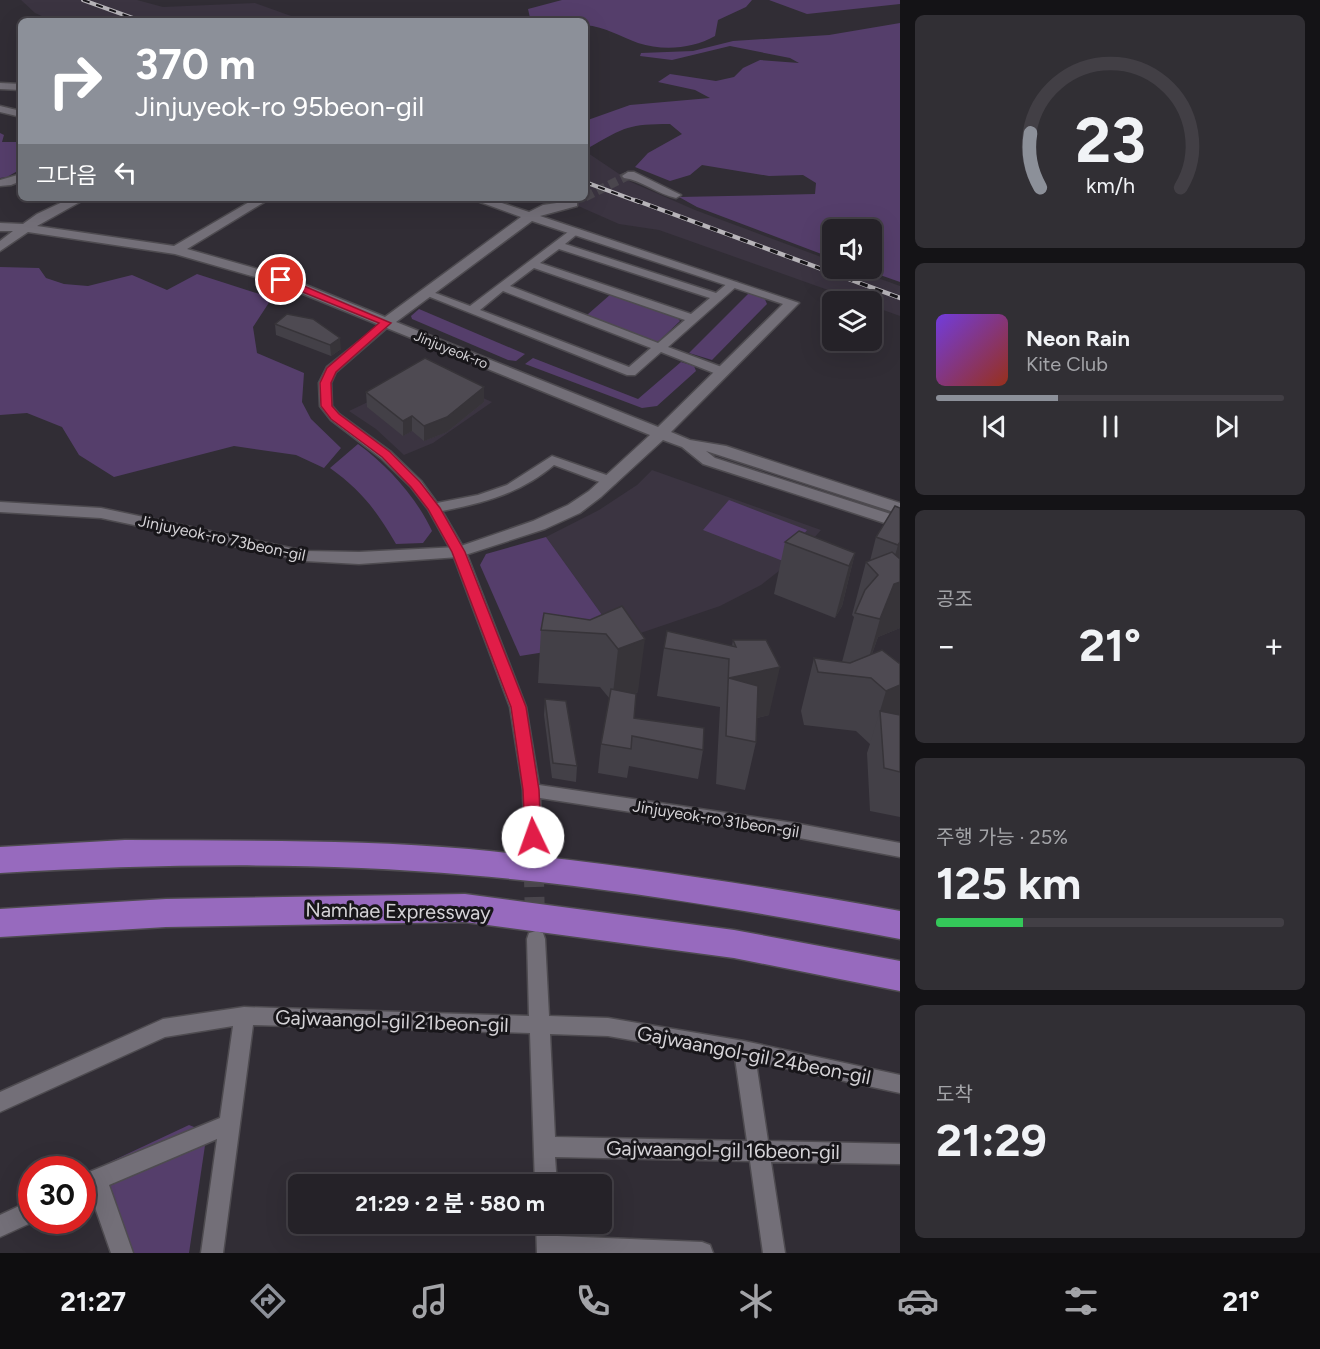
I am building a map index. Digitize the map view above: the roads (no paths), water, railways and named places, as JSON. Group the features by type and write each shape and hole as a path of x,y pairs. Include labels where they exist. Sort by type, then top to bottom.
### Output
{"highway":[{"path":"0,860 125,854 240,854 468,862 743,896 900,925"},
{"name":"Namhae Expressway","path":"0,923 233,911 465,908 734,944 900,976"}],"street":[{"path":"0,86 18,87"},
{"path":"0,109 18,112"},
{"path":"627,176 632,174 667,193 676,195"},
{"path":"0,183 8,183 18,178"},
{"path":"0,247 25,228 75,201"},
{"path":"176,250 260,201"},
{"path":"484,201 733,284"},
{"path":"533,837 531,790 518,707 459,552 434,508 386,454 335,417 326,406 325,383 331,370 426,292 531,216 549,207 573,203"},
{"name":"Jinjuyeok-ro","path":"0,227 25,228 176,250 281,280 687,444 721,449 900,509"},
{"path":"472,310 576,231"},
{"path":"557,245 717,297"},
{"path":"532,264 693,319"},
{"path":"426,292 631,372 733,284"},
{"name":"Jinjuyeok-ro 73beon-gil","path":"0,507 101,513 239,540 305,556 359,558 459,552 539,525 574,508 610,481 660,434 792,303 733,284"},
{"path":"502,287 723,372"},
{"name":"Jinjuyeok-ro","path":"687,444 709,461 900,523"},
{"path":"434,508 476,501 509,489 534,477 552,460 610,481"},
{"name":"Jinjuyeok-ro 31beon-gil","path":"531,790 794,830 900,850"},
{"path":"536,939 546,1174"},
{"path":"212,1253 223,1156 231,1122 244,1016"},
{"name":"Gajwaangol-gil 21beon-gil","path":"0,1102 163,1028 244,1016 608,1027"},
{"name":"Gajwaangol-gil 24beon-gil","path":"608,1027 744,1050 900,1084"},
{"path":"744,1050 774,1253"},
{"path":"96,1180 231,1122"},
{"name":"Gajwaangol-gil 16beon-gil","path":"545,1147 900,1154"},
{"path":"96,1198 122,1253"},
{"path":"0,1226 18,1218"},
{"path":"548,1234 548,1250 702,1253"}],"tunnel":[{"path":"588,196 627,176"},
{"path":"533,837 535,921"}],"railway":[{"path":"83,0 133,18"},
{"path":"588,183 639,202"},
{"path":"635,200 900,298"}]}
